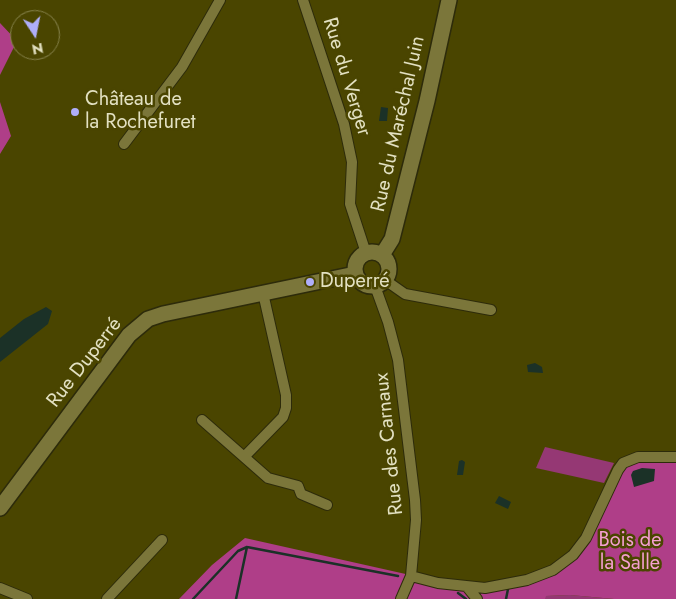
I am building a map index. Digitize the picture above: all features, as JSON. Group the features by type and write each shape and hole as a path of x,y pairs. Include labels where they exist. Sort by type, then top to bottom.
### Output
{"street":[{"path":"124,144 182,67 220,0"},
{"name":"Rue du Verger","path":"303,0 350,151 350,204 366,253"},
{"name":"Rue du Maréchal Juin","path":"382,255 394,232 427,101 449,0"},
{"path":"380,283 388,266 382,255 375,252 366,253 358,259 356,274 362,283 380,283 405,294 491,310"},
{"name":"Rue Duperré","path":"0,508 120,347 148,319 163,314 356,274"},
{"name":"Rue des Carnaux","path":"380,283 398,360 416,520 411,576 401,599"},
{"path":"244,457 283,417 286,408 286,395 263,293"},
{"path":"202,420 268,478 298,486 301,494 327,505"},
{"path":"411,576 438,584 485,588 516,583 552,570 573,555 586,538 623,463 638,457 676,457"},
{"path":"107,599 162,540"},
{"path":"0,588 27,599"},
{"path":"468,588 477,599"}],"shaded area":[{"path":"381,107 388,108 387,121 379,121"},
{"path":"46,307 52,311 48,324 0,362 0,338 24,319"},
{"path":"535,363 542,367 543,373 528,372 527,365"},
{"path":"545,447 614,463 604,483 536,468"},
{"path":"459,461 465,462 463,475 457,475"},
{"path":"642,468 655,469 654,481 634,487 631,475 633,471"},
{"path":"499,496 511,502 508,509 495,503"},
{"path":"570,595 614,599 545,599 545,596"}],"green space":[{"path":"0,23 10,34 10,55 0,75"},
{"path":"0,102 11,136 0,154"},
{"name":"Bois de la Salle","path":"630,459 676,463 676,599 614,599 570,595 546,596 545,599 179,599 212,565 245,538 468,588 516,583 573,555"}],"waterway":[{"path":"193,599 238,551 247,547 398,576"},
{"path":"236,599 247,547"},
{"path":"506,599 508,589"},
{"path":"458,593 466,599"}],"place":[{"name":"Château de la Rochefuret","path":"75,112"},
{"name":"Duperré","path":"310,282"}]}
